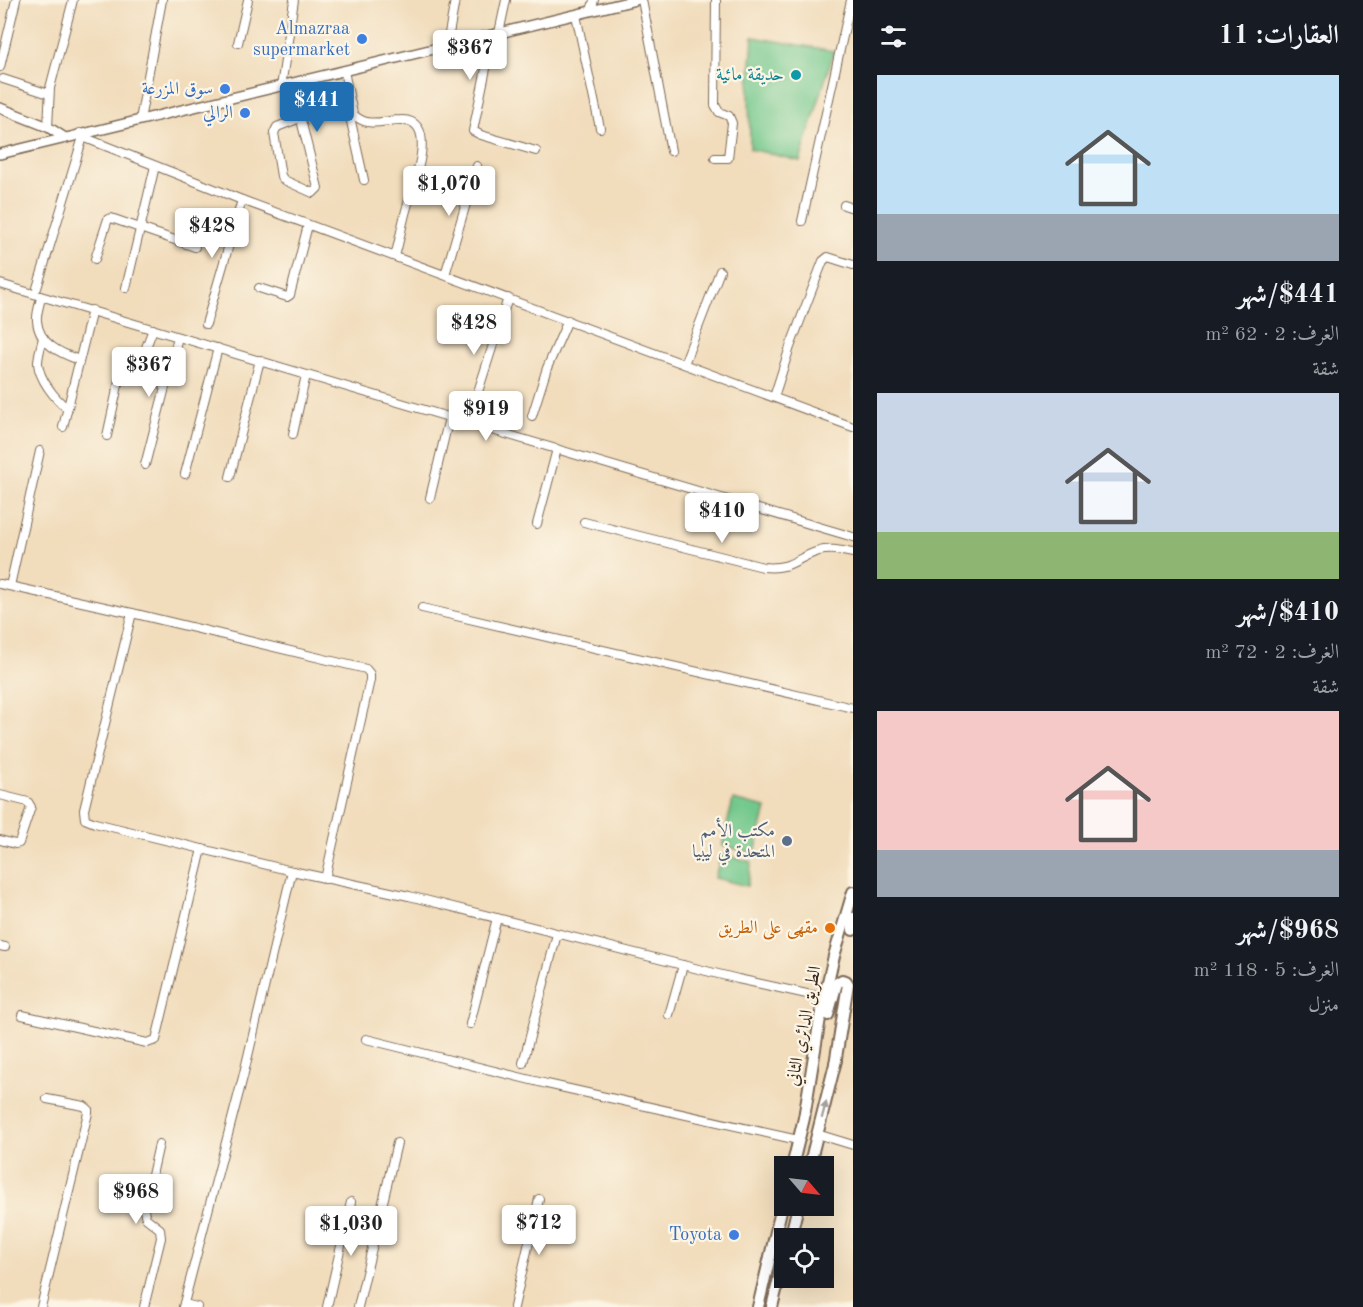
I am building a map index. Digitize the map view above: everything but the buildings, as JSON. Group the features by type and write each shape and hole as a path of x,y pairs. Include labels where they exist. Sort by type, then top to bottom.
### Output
{"highway":[{"name":"الطريق الدائري الثاني","path":"794,1156 804,1118 834,956 853,892"},
{"path":"853,918 853,930"},
{"path":"804,1118 829,1010 837,983 844,980 848,984 835,1064"},
{"name":"الطريق الدائري الثاني","path":"812,1156 853,997"},
{"path":"758,1307 780,1216"},
{"path":"772,1307 777,1288"}],"main road":[{"path":"0,154 634,0"},
{"path":"0,108 48,127 65,138"}],"street":[{"path":"0,67 3,38 16,0"},
{"path":"48,127 49,94 73,0"},
{"path":"140,120 162,0"},
{"path":"238,43 248,0"},
{"path":"280,87 294,0"},
{"path":"447,45 455,0"},
{"path":"506,0 473,131 537,151"},
{"path":"591,11 594,0"},
{"path":"642,0 671,151"},
{"path":"715,158 728,158 732,123 729,116 719,112 715,105 716,0"},
{"path":"802,221 851,0"},
{"path":"576,15 600,128"},
{"path":"344,70 353,114 358,119 377,124 404,120 416,126 422,136 421,155 395,256"},
{"path":"3,79 49,94"},
{"path":"292,84 318,188 314,193 287,182 281,176 274,133 277,127 300,118"},
{"path":"347,87 345,98 364,180"},
{"path":"37,288 81,135 308,225 853,427"},
{"path":"126,288 155,166"},
{"path":"445,275 477,166"},
{"path":"206,324 242,200"},
{"path":"844,205 853,208"},
{"path":"95,260 104,224 108,219 195,247"},
{"path":"259,288 287,297 290,295 308,225"},
{"path":"774,397 790,347 823,261 832,257 853,265"},
{"path":"684,364 720,271"},
{"path":"0,284 853,537"},
{"path":"41,297 37,321 43,338 48,344 79,360"},
{"path":"468,423 508,298"},
{"path":"63,427 92,310"},
{"path":"532,416 547,368 568,320"},
{"path":"107,436 120,376 126,370 139,366 153,329"},
{"path":"145,465 178,337"},
{"path":"43,338 38,363 56,400 67,408"},
{"path":"185,474 218,348"},
{"path":"230,477 260,360"},
{"path":"293,434 306,375"},
{"path":"430,498 449,418"},
{"path":"537,524 557,449"},
{"path":"10,586 40,451"},
{"path":"584,522 763,567 789,566 800,559 827,550 853,553"},
{"path":"0,584 364,669 370,674 325,879"},
{"path":"422,608 853,708"},
{"path":"132,613 84,814 89,822 325,879 409,896 682,965 825,998"},
{"path":"0,795 28,802 31,807 19,843 0,840"},
{"path":"22,1015 147,1043 156,1040 202,849"},
{"path":"197,1307 184,1306 243,1077 292,871"},
{"path":"470,1024 497,918"},
{"path":"523,1063 557,934"},
{"path":"669,1015 682,965"},
{"path":"366,1039 547,1084 798,1140"},
{"path":"41,1307 88,1113 84,1106 47,1099"},
{"path":"817,1134 853,1145"},
{"path":"358,1307 397,1143"},
{"path":"144,1307 161,1238 160,1229 146,1218 144,1211 159,1144"},
{"path":"514,1307 539,1199"},
{"path":"327,1307 351,1202"}],"green space":[{"path":"753,37 834,51 800,161 750,149 749,91"},
{"path":"733,800 766,808 755,853 722,846"},
{"path":"721,854 752,862 747,886 715,878"}],"place":[{"name":"Almazraa supermarket","path":"362,39"},
{"name":"حديقة مائية","path":"796,75"},
{"name":"سوق المزرعة","path":"225,89"},
{"name":"الرالي","path":"245,113"},
{"name":"مكتب الأمم المتحدة في ليبيا","path":"787,841"},
{"name":"مقهى على الطريق","path":"830,928"},
{"name":"Toyota","path":"734,1235"}]}
